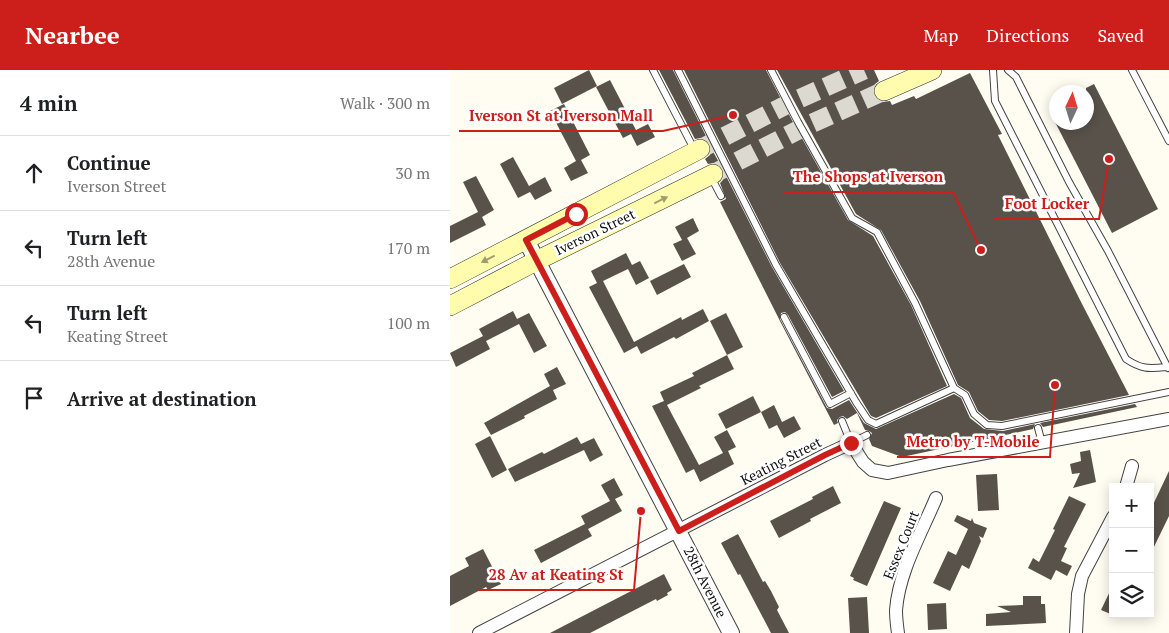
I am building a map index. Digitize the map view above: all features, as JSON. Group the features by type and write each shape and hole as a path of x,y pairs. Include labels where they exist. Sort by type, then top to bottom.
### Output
{"main road":[{"path":"884,90 932,70"},
{"name":"Iverson Street","path":"450,279 698,150"},
{"name":"Iverson Street","path":"450,306 538,260 712,175"}],"street":[{"name":"28th Avenue","path":"526,240 731,633"},
{"path":"851,443 863,462 872,470 888,473 1169,418"},
{"name":"Keating Street","path":"479,633 851,443"},
{"path":"1127,483 1132,466"},
{"name":"Essex Court","path":"898,633 896,612 899,589 912,553 936,498"},
{"path":"1076,633 1079,584 1109,525"}],"lane":[{"path":"653,70 698,150"},
{"path":"678,70 776,265 868,420 876,424 954,388"},
{"path":"771,70 852,218 877,232 915,303 954,388 966,395 974,414 987,425 1002,426 1169,392"},
{"path":"994,70 995,101 1126,359 1137,366 1149,369 1167,368 1108,251 1069,182 1016,77 1008,70"},
{"path":"1132,70 1169,142"},
{"path":"712,175 722,196"},
{"path":"784,317 830,404 851,393"},
{"path":"842,421 851,443 867,435"},
{"path":"1038,428 1042,443"}],"building":[{"path":"589,70 597,86 562,104 554,88"},
{"path":"659,70 673,70 709,142 701,138 695,139"},
{"path":"684,70 766,70 848,220 873,236 911,305 947,386 876,418 871,416 780,263"},
{"path":"777,70 874,70 879,81 873,89 874,96 882,102 890,101 892,105 914,96 916,99 970,73 1002,134 998,135 1129,395 1002,421 989,420 978,411 969,392 958,385 920,301 881,230 856,214"},
{"path":"610,80 636,130 648,124 655,137 637,146 631,134 623,138 596,87"},
{"path":"1094,84 1158,209 1112,233 1059,130 1094,130 1094,85 1092,85"},
{"path":"564,104 590,155 581,160 588,173 571,181 564,168 576,161 550,111"},
{"path":"710,146 721,166 714,163 708,164 705,159 710,155"},
{"path":"513,157 529,186 545,177 552,191 535,200 530,192 518,198 500,164"},
{"path":"724,172 772,267 844,391 832,397 788,315 785,312 781,313 780,319 827,408 832,409 849,400 864,423 876,429 954,394 961,398 970,418 984,429 1003,431 1035,424 1033,429 902,457 872,446 869,439 872,433 865,430 857,413 847,419 843,416 840,417 837,420 838,423 834,425 720,202 726,199 720,183 723,180"},
{"path":"476,176 494,210 482,217 486,225 450,243 450,226 478,212 463,182"},
{"path":"693,218 699,231 687,238 696,254 682,261 673,244 682,240 675,227"},
{"path":"626,253 632,265 640,261 649,278 636,285 628,269 603,281 634,342 681,317 682,320 703,309 709,321 676,339 674,337 641,354 637,346 624,353 589,287 597,283 591,271"},
{"path":"684,264 691,277 657,295 650,281"},
{"path":"513,311 517,319 529,313 547,346 534,353 519,324 486,341 490,349 456,367 450,353 483,336 479,329"},
{"path":"726,313 743,347 727,355 710,321"},
{"path":"727,355 734,369 699,386 701,388 667,405 699,465 723,453 714,437 727,430 736,447 728,451 734,464 700,482 694,469 686,473 652,406 664,401 660,392 694,376 692,373"},
{"path":"557,367 566,384 553,390 557,399 491,435 484,423 550,386 544,374"},
{"path":"753,396 761,412 726,429 718,414"},
{"path":"1135,404 1137,407 1043,427 1040,423"},
{"path":"774,405 782,422 794,416 801,429 784,438 777,425 769,429 761,412"},
{"path":"490,436 507,470 492,478 475,444"},
{"path":"577,437 581,444 594,438 603,455 590,462 584,450 515,482 508,469 542,452 544,454"},
{"path":"1090,450 1096,482 1073,488 1080,473 1072,474 1070,464 1081,461 1080,452"},
{"path":"1169,471 1169,516 1154,547 1154,528 1154,503"},
{"path":"997,474 999,510 978,511 976,475"},
{"path":"614,478 623,495 615,499 622,511 588,529 592,536 541,563 534,550 585,524 581,516 610,501 601,485"},
{"path":"833,486 841,503 779,538 770,521 813,499 812,497"},
{"path":"1069,496 1086,504 1064,547 1067,548 1061,561 1072,566 1067,576 1056,570 1051,580 1028,568 1033,558 1039,562"},
{"path":"884,501 901,508 867,586 853,580 854,578 850,576"},
{"path":"957,515 971,521 972,518 974,523 987,528 983,538 979,536 981,541 969,569 962,565 950,591 933,583 948,551 956,555 968,529 954,521"},
{"path":"738,534 763,582 765,581 771,591 779,607 777,610 789,633 771,633 740,574 738,575 721,543"},
{"path":"483,549 501,584 488,590 486,587 450,606 450,576 469,566 465,558"},
{"path":"664,574 672,590 667,593 668,595 657,601 656,599 590,633 550,633"},
{"path":"1109,593 1109,613 1101,610"},
{"path":"1023,596 1041,596 1041,604 1045,604 1046,623 986,626 986,614 1011,612 997,606 1023,605"},
{"path":"867,597 869,633 850,633 848,598"},
{"path":"946,603 947,629 928,630 927,604"}],"tunnel":[{"path":"700,149 792,102 864,70"},
{"path":"713,174 806,126 884,91"}],"place":[{"name":"Iverson St at Iverson Mall","path":"733,115"},
{"name":"Foot Locker","path":"1109,159"},
{"name":"The Shops at Iverson","path":"981,250"},
{"name":"Metro by T-Mobile","path":"1055,385"},
{"name":"28 Av at Keating St","path":"641,511"}],"route":[{"path":"576,214 526,240 679,531 851,443"}]}
